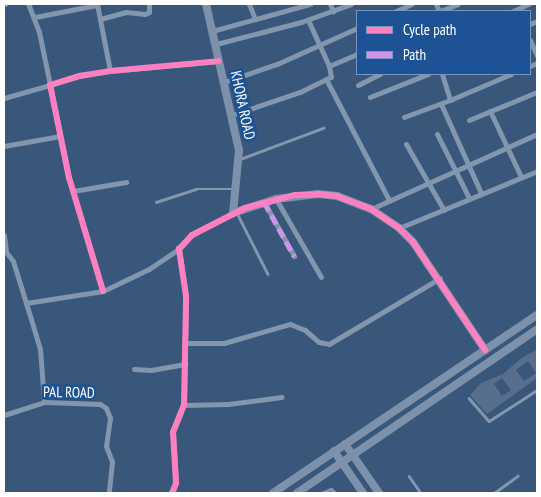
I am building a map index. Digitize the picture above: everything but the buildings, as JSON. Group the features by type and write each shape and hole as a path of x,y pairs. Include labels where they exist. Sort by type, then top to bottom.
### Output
{"street":[{"path":"28,4 35,17 73,191 103,291"},
{"path":"35,17 97,4 110,71"},
{"path":"100,19 126,12 145,14 149,12 149,4"},
{"name":"KHORA ROAD","path":"206,4 232,114 239,159 235,212"},
{"path":"249,4 255,19"},
{"path":"212,31 310,4"},
{"path":"330,4 333,11"},
{"path":"216,44 308,20 351,4"},
{"path":"398,10 412,4"},
{"path":"443,10 458,4"},
{"path":"517,10 529,4"},
{"path":"232,114 327,81 331,77 330,66 308,20"},
{"path":"224,82 277,64 356,28"},
{"path":"531,42 537,56"},
{"path":"330,66 356,54"},
{"path":"4,97 110,71 219,61"},
{"path":"358,85 378,75"},
{"path":"370,98 426,75"},
{"path":"442,75 450,100"},
{"path":"404,117 441,104 509,75"},
{"path":"327,81 389,200"},
{"path":"469,120 537,92"},
{"path":"441,104 481,193"},
{"path":"490,111 521,178"},
{"path":"437,134 456,168 469,198"},
{"path":"371,209 456,168 537,134"},
{"path":"4,146 60,136"},
{"path":"406,144 426,182 444,210"},
{"path":"399,228 481,193 537,172"},
{"path":"73,191 126,182"},
{"path":"26,303 103,291 149,269 179,249 192,235 235,212 264,202 318,194 338,196 371,209 399,228 440,278 485,350"},
{"path":"276,200 321,277"},
{"path":"264,202 294,256"},
{"path":"4,235 6,252 13,261 40,349 44,402"},
{"path":"172,493 176,482 173,432 184,405 186,342 186,296 179,249"},
{"path":"186,342 224,343 290,324 305,330 319,342 329,344 440,278"},
{"path":"273,493 537,315"},
{"path":"296,493 537,329"},
{"path":"134,369 151,370 185,364"},
{"path":"184,405 228,404 282,398"},
{"name":"PAL ROAD","path":"4,415 44,402 100,404 106,408 110,418 106,446 112,462 109,493"},
{"path":"345,444 379,493"},
{"path":"334,451 363,493"}],"lane":[{"path":"239,159 323,128"},
{"path":"156,202 196,189 236,190"},
{"path":"235,212 268,274"},
{"path":"469,398 489,421 537,390"},
{"path":"409,476 421,493"},
{"path":"494,493 517,476"},
{"path":"322,493 331,489 336,493"}],"marked path":[{"path":"264,202 294,256"}],"cycle path":[{"path":"103,291 69,178 50,85 79,76 110,71 219,61"},
{"path":"172,493 176,483 173,432 184,405 186,296 179,249 192,235 245,208 295,195 318,194 337,196 371,209 399,228 413,242 485,350"}]}
